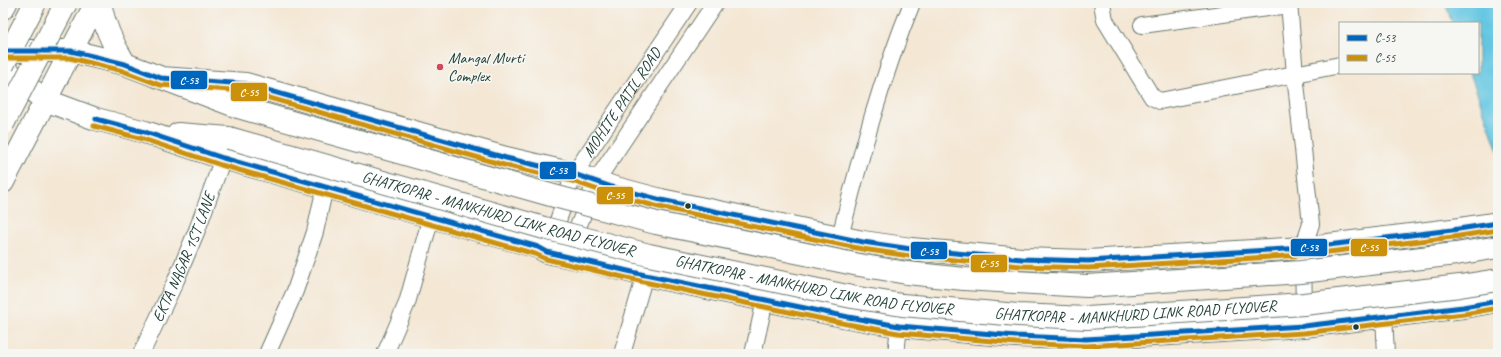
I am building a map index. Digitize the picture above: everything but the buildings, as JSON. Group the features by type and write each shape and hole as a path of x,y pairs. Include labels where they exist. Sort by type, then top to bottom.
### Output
{"highway":[{"path":"3,8 6,3"},
{"path":"3,65 35,3"},
{"path":"3,124 66,3"},
{"path":"3,182 96,3"},
{"path":"100,3 105,25 125,64"},
{"name":"GHATKOPAR - MANKHURD LINK ROAD FLYOVER","path":"3,51 71,50 125,64 238,107 546,194 656,223 859,265 908,273 999,281 1087,286 1301,272 1456,254 1498,247"},
{"name":"GHATKOPAR - MANKHURD LINK ROAD FLYOVER","path":"3,68 45,100 96,119 145,132 226,148 649,255 852,297 902,305 989,313 1087,318 1304,304 1460,286 1498,280"},
{"path":"162,78 246,84 506,158 574,174 661,200 840,237 911,249 1022,259 1088,261 1304,248 1498,223"},
{"path":"226,148 325,187 538,247 557,254 645,275 848,317 899,326 1016,336 1086,339 1117,346 1304,326 1463,307 1498,301"}],"street":[{"name":"MOHITE PATIL ROAD","path":"557,254 574,174 689,3"},
{"path":"557,254 596,181 715,3"},
{"path":"840,237 862,152 879,95 900,32 912,3"},
{"path":"1102,3 1105,20 1152,97 1160,101 1339,65"},
{"path":"1142,25 1289,4 1311,224 1304,248 1304,326"},
{"name":"EKTA NAGAR 1ST LANE","path":"141,354 198,230 226,148"},
{"path":"267,354 295,291 315,232 325,187"},
{"path":"385,354 407,303 431,217"},
{"path":"622,354 645,275"},
{"path":"753,354 765,300"},
{"path":"1384,316 1386,354"},
{"path":"896,354 899,326"}],"water":[{"path":"1445,3 1498,3 1498,151 1470,74 1479,74 1479,22 1452,22"}],"transit line":[{"name":"C-53","path":"3,51 71,51 125,64 161,78 246,84 506,158 574,174 612,187 661,200 863,242 911,249 1022,259 1088,261 1303,248 1498,223"},
{"name":"C-55","path":"3,58 70,58 123,71 160,85 245,91 504,165 572,181 610,194 659,207 862,249 910,256 1021,266 1088,268 1304,255 1498,230"},
{"name":"C-53","path":"96,119 145,132 223,158 538,247 547,252 645,275 848,317 899,326 1016,336 1086,339 1304,326 1463,307 1498,301"},
{"name":"C-55","path":"94,126 143,139 221,165 535,254 546,259 644,282 847,324 898,333 1016,343 1086,346 1304,333 1464,314 1498,308"}],"place":[{"name":"Mangal Murti Complex","path":"440,67"}]}
